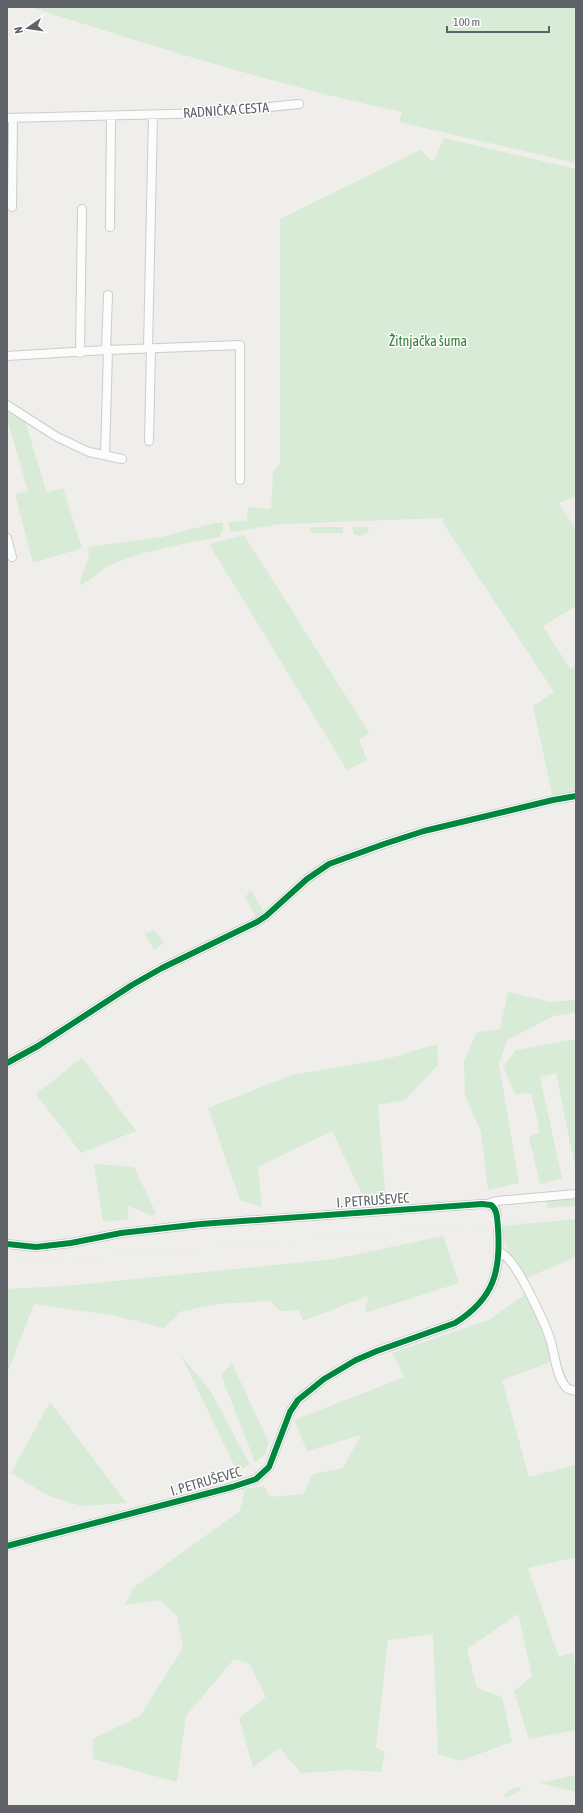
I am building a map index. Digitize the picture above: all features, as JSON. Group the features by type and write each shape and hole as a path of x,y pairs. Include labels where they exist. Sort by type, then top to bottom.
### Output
{"street":[{"name":"RADNIČKA CESTA","path":"12,207 10,118 211,113 299,104"},
{"path":"149,441 150,236 153,115"},
{"path":"110,227 111,116"},
{"path":"80,353 82,209"},
{"path":"105,455 108,296"},
{"path":"7,356 149,348 240,345 240,480"},
{"path":"7,405 57,438 89,452 122,459"},
{"path":"7,538 12,557"},
{"path":"7,1063 38,1046 162,968 257,922 266,916 307,879 329,864 384,844 424,832 553,800 576,796"},
{"name":"I. PETRUŠEVEC","path":"7,1244 36,1247 71,1243 121,1233 201,1224 487,1204 497,1201 576,1194"},
{"path":"487,1204 494,1207 496,1215"},
{"name":"I. PETRUŠEVEC","path":"7,1546 232,1487 256,1479 269,1467 290,1412 298,1400 324,1379 356,1360 377,1351 455,1323 466,1316 482,1302 490,1290 496,1274 500,1252 498,1231"},
{"path":"500,1252 510,1260 519,1273 551,1340 560,1375 566,1387 570,1390 576,1391"}],"green space":[{"path":"30,7 576,7 576,163 399,122 402,112 308,90 261,77"},
{"name":"Žitnjačka šuma","path":"444,138 576,169 576,497 558,503 576,529 576,606 543,626 570,669 576,665 576,794 553,798 533,706 554,692 443,523 443,518 281,524 231,532 228,522 247,521 248,507 271,509 273,472 280,463 280,219 420,150 433,162"},
{"path":"7,408 24,418 47,493 63,488 82,548 33,563 15,494 28,491 7,418"},
{"path":"214,523 223,523 223,530 219,537 167,547 128,558 110,565 79,586 89,555 88,547 162,537"},
{"path":"310,527 343,527 343,533 311,533"},
{"path":"352,527 370,527 366,534 360,536 354,534"},
{"path":"244,535 368,731 369,734 359,739 367,760 347,770 209,544"},
{"path":"251,890 265,914 257,919 245,897"},
{"path":"154,930 164,943 154,950 145,934"},
{"path":"508,992 551,1002 576,1000 576,1012 554,1016 507,1040 499,1064 519,1183 488,1190 481,1132 465,1095 464,1061 477,1032 500,1029"},
{"path":"576,1039 576,1172 556,1073 540,1077 562,1178 540,1184 529,1137 540,1132 531,1093 515,1094 503,1066 516,1050"},
{"path":"437,1044 438,1065 405,1100 378,1105 386,1202 364,1198 332,1131 258,1167 262,1207 240,1200 208,1108 292,1075 390,1058"},
{"path":"82,1058 136,1131 81,1153 36,1094"},
{"path":"94,1164 134,1167 156,1213 152,1216 127,1205 129,1219 103,1222"},
{"path":"576,1196 576,1206 547,1208 546,1198"},
{"path":"576,1219 576,1257 526,1278 506,1247 501,1226"},
{"path":"443,1236 459,1283 365,1313 368,1296 303,1321 299,1310 280,1311 270,1301 219,1304 182,1311 164,1328 111,1315 34,1304 7,1374 7,1289 65,1286 335,1259"},
{"path":"527,1293 555,1360 502,1380 529,1477 575,1465 576,1467 576,1557 528,1568 559,1657 573,1652 576,1675 576,1730 529,1739 514,1691 532,1676 518,1614 467,1649 477,1688 502,1697 512,1742 459,1761 438,1754 433,1634 388,1640 376,1747 385,1752 381,1772 349,1770 301,1773 280,1748 253,1767 239,1718 266,1697 249,1663 234,1659 186,1716 177,1782 93,1759 93,1739 140,1716 183,1648 177,1616 160,1600 125,1605 133,1588 240,1511 245,1489 264,1486 270,1497 303,1494 313,1474 343,1468 361,1435 307,1451 294,1420 405,1377 392,1353 489,1320"},
{"path":"181,1355 211,1392 250,1465 237,1471"},
{"path":"232,1363 269,1443 264,1456 255,1462 221,1375"},
{"path":"50,1402 127,1503 82,1506 49,1496 11,1473"},
{"path":"576,1775 576,1792 540,1783"},
{"path":"520,1787 521,1790 507,1798 503,1795 513,1788"}],"tunnel":[{"path":"497,1215 498,1231"}],"railway":[{"path":"7,1264 576,1217"}],"cycle path":[{"path":"7,1063 38,1046 132,985 162,968 257,922 266,916 307,879 329,864 424,831 553,800 576,796"},
{"path":"7,1244 36,1247 71,1243 121,1233 201,1224 482,1204 491,1205 496,1212 499,1243 496,1271 487,1294 479,1304 455,1323 377,1351 356,1360 324,1379 298,1400 290,1412 269,1467 256,1479 232,1487 7,1546"}]}
